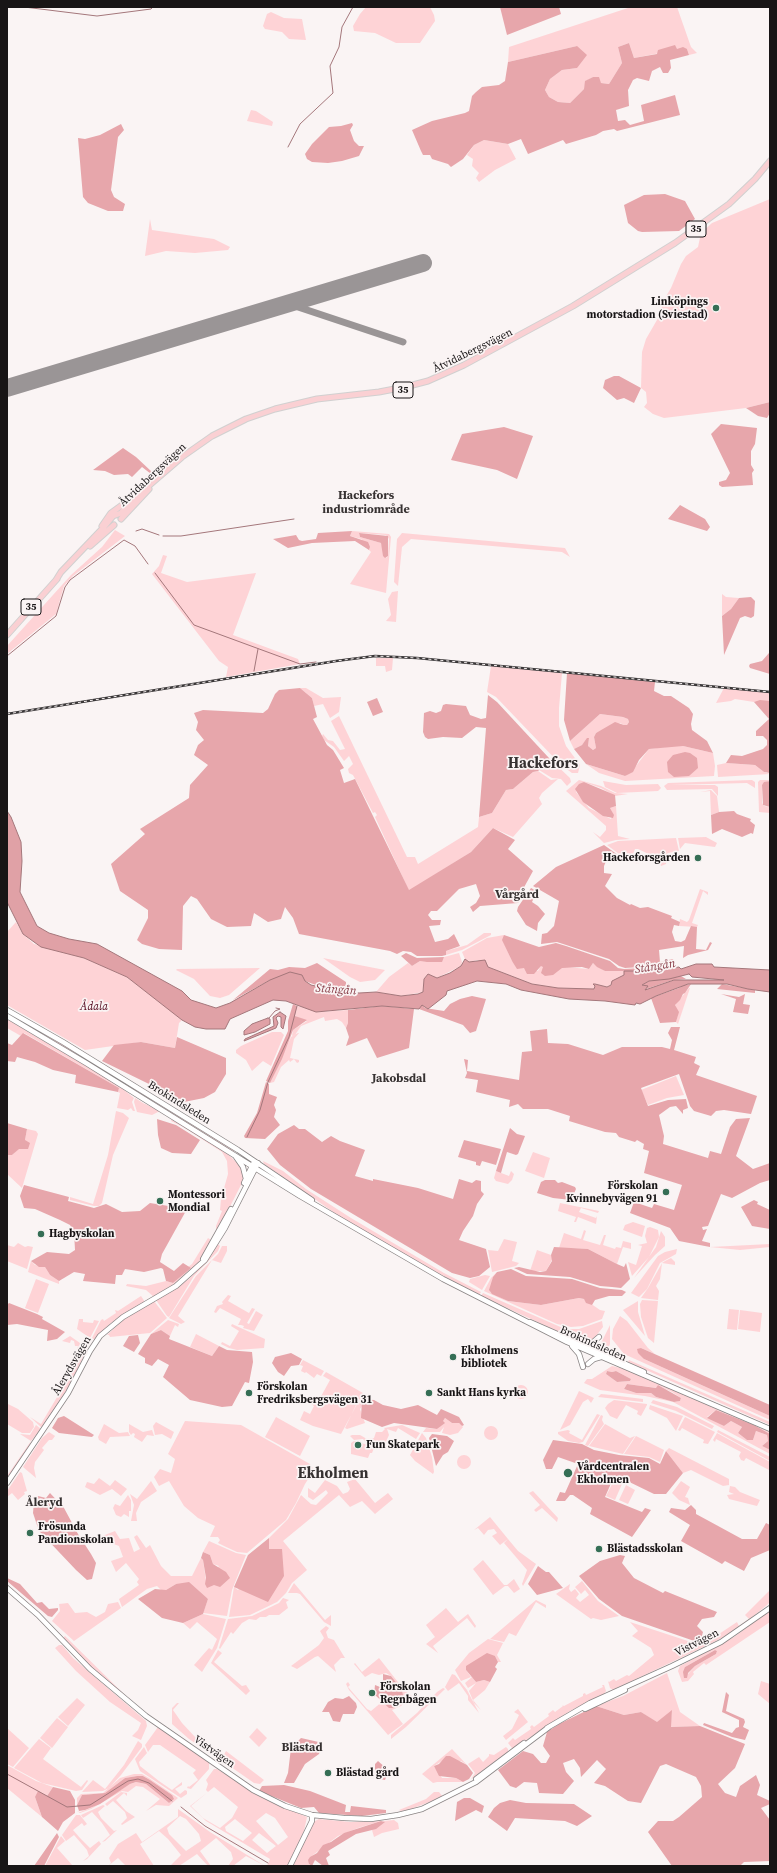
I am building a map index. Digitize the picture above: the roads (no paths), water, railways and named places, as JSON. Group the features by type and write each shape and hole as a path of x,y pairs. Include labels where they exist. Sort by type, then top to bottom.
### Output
{"main road":[{"name":"Åtvidabergsvägen","path":"116,515 121,513 139,494 193,448 212,436 246,419 302,402 379,392 415,384 451,371 504,345 610,285 712,218 746,188 770,161"},
{"name":"Åtvidabergsvägen","path":"121,519 146,492 183,459 202,445 237,426 261,416 297,406 379,395 416,387 453,374 538,329 641,268 713,220 738,200 770,165"},
{"name":"Åtvidabergsvägen","path":"93,538 111,513 139,494"},
{"path":"116,515 121,519"},
{"name":"35","path":"111,520 112,516 116,515"},
{"name":"35","path":"114,525 119,524 121,519"},
{"name":"Åtvidabergsvägen","path":"56,580 61,572 111,520"},
{"path":"111,520 114,525"},
{"name":"Åtvidabergsvägen","path":"7,635 56,580 107,529 114,525"},
{"name":"Brokindsleden","path":"7,1010 63,1042 255,1164 338,1219"},
{"name":"Brokindsleden","path":"7,1016 233,1154 255,1164 262,1172 338,1219 443,1280 567,1342 770,1428"},
{"path":"233,1154 243,1167 248,1178 262,1172"},
{"name":"Ålerydsvägen","path":"7,1483 68,1393 90,1351 100,1336 117,1321 176,1286 197,1268 212,1251 255,1164"},
{"name":"Brokindsleden","path":"500,1308 682,1390"},
{"path":"585,1345 592,1343 599,1337"},
{"path":"567,1342 580,1354 583,1367"},
{"path":"588,1364 594,1359 601,1357"},
{"name":"Vistvägen","path":"7,1588 38,1615 90,1669 120,1696 253,1790 285,1806 312,1815 344,1818 379,1818 415,1811 455,1794 564,1718 612,1697 648,1677 721,1642 770,1608"},
{"name":"Vistvägen","path":"753,1621 770,1605"},
{"path":"290,1866 312,1821 312,1815"}],"water":[{"name":"Stångån","path":"7,811 21,842 22,861 20,892 37,926 49,933 69,939 97,944 182,991 191,1000 216,1008 230,1003 270,980 290,972 302,975 305,981 311,985 324,988 359,993 376,992 401,996 418,994 423,992 424,979 428,974 437,978 450,973 461,966 465,959 469,962 485,960 488,967 532,984 558,988 594,989 595,986 593,984 607,987 611,985 612,981 624,975 624,971 650,971 679,967 681,969 696,964 712,964 714,967 770,970 770,992 727,984 688,984 656,996 640,1004 636,1003 635,1005 605,1001 569,999 521,990 506,984 477,981 447,991 446,995 428,1009 422,1005 419,1009 382,1006 316,1012 286,1001 273,1000 230,1019 225,1029 206,1029 195,1027 182,1020 127,977 84,958 41,947 23,934 7,902","holes":["689,974 692,977 724,980 674,980 645,990 648,986 642,985 649,981 669,979"]},
{"path":"280,1012 286,1016 283,1029 281,1027 281,1017 278,1016 276,1018 278,1023 276,1028 244,1041 245,1039 274,1026 273,1017"},
{"path":"268,1018 270,1019 270,1024 255,1032 244,1035 244,1031 252,1024"}],"waterway":[{"path":"24,7 97,16 151,9 153,7"},
{"path":"288,147 300,124 333,93 330,66 339,47 342,27 353,7"},
{"path":"163,536 181,536 294,519"},
{"path":"136,531 142,529 159,535"},
{"path":"7,656 56,616 65,587 70,580 124,540 135,546 148,564"},
{"path":"155,573 194,625 300,664 316,662"},
{"path":"254,671 258,649"},
{"path":"247,1137 260,1110 268,1082 289,1037 297,1006"},
{"path":"269,1018 275,1011 280,1009 276,1008"},
{"path":"7,1774 67,1807 90,1805 128,1781 138,1779 149,1783 172,1801"},
{"path":"181,1807 205,1826 268,1863"}],"railway":[{"path":"7,714 375,656 417,658 770,692"}],"place":[{"name":"Linköpings motorstadion (Sviestad)","path":"716,308"},
{"name":"Hackeforsgården","path":"698,858"},
{"name":"Förskolan Kvinnebyvägen 91","path":"666,1192"},
{"name":"Montessori Mondial","path":"160,1201"},
{"name":"Hagbyskolan","path":"41,1234"},
{"name":"Ekholmens bibliotek","path":"453,1357"},
{"name":"Förskolan Fredriksbergsvägen 31","path":"249,1393"},
{"name":"Sankt Hans kyrka","path":"429,1393"},
{"name":"Fun Skatepark","path":"358,1445"},
{"name":"Vårdcentralen Ekholmen","path":"568,1473"},
{"name":"Frösunda Pandionskolan","path":"30,1533"},
{"name":"Blästadsskolan","path":"599,1549"},
{"name":"Förskolan Regnbågen","path":"372,1693"},
{"name":"Blästad gård","path":"328,1773"}],"district":[{"name":"Hackefors industriområde","path":"366,503"},
{"name":"Hackefors","path":"543,764"},
{"name":"Vårgård","path":"517,895"},
{"name":"Jakobsdal","path":"399,1079"},
{"name":"Ekholmen","path":"333,1474"},
{"name":"Åleryd","path":"44,1503"},
{"name":"Blästad","path":"302,1748"}],"park label":[{"name":"Ådala","path":"94,1007"}]}
